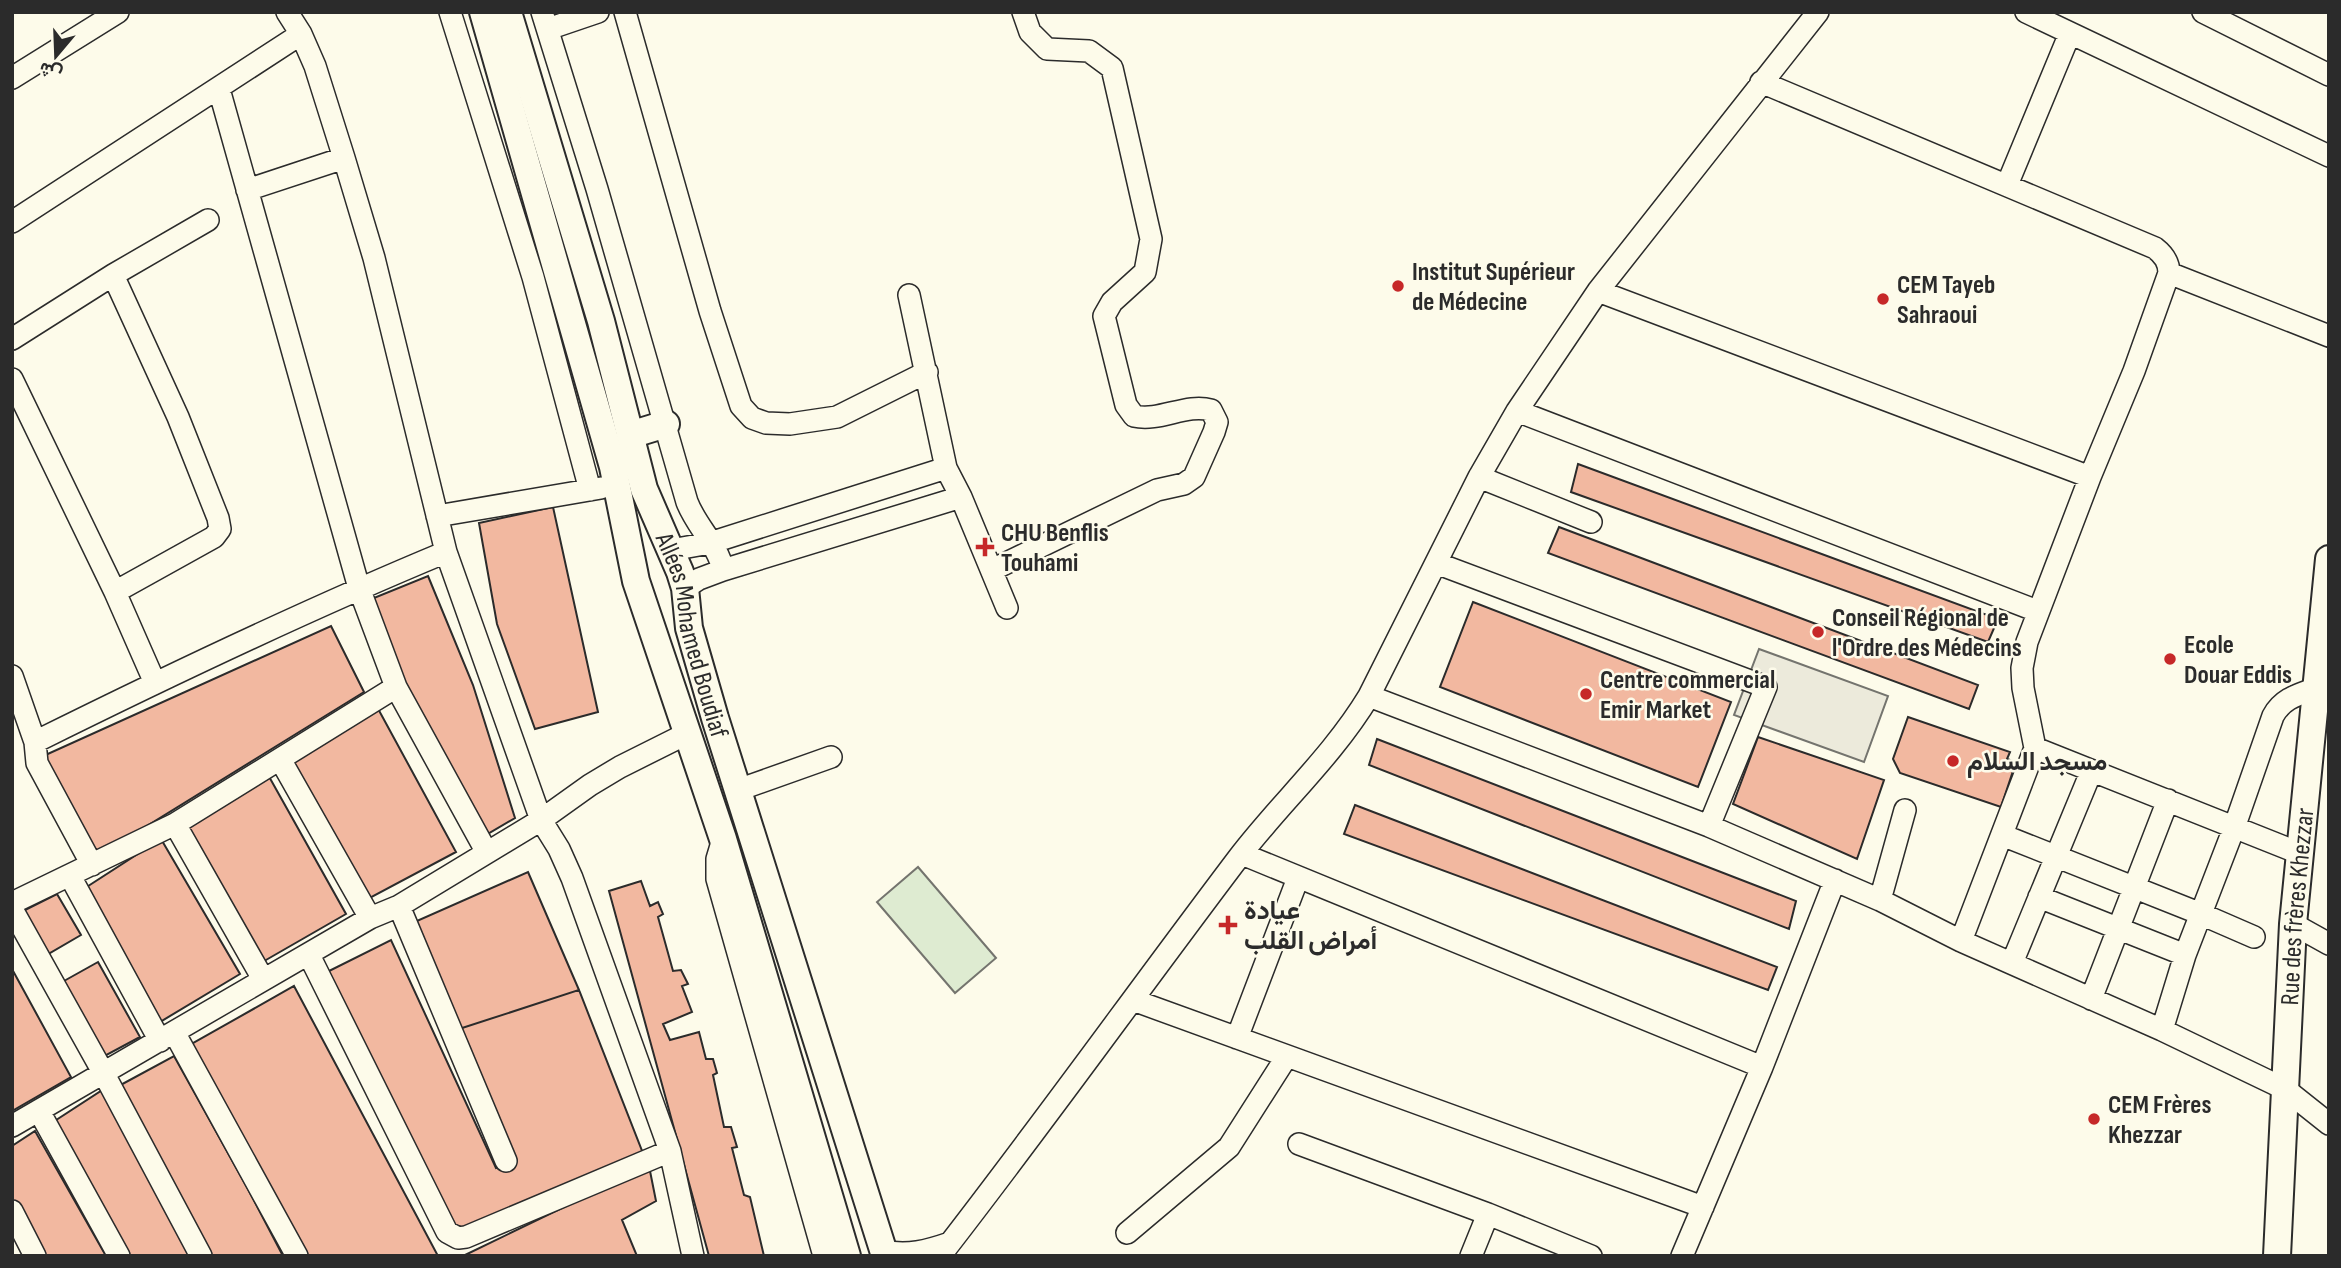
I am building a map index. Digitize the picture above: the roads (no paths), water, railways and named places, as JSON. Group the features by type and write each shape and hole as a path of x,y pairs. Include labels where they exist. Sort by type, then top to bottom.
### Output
{"main road":[{"name":"Allées Mohamed Boudiaf","path":"483,12 617,485 636,581 723,839 847,1256"},
{"name":"Allées Mohamed Boudiaf","path":"508,12 601,321 648,503 671,550 685,588 689,628 884,1253"},
{"path":"631,435 666,424"},
{"path":"632,558 653,551 671,550"},
{"name":"Rue des frères Khezzar","path":"2277,1256 2293,924 2299,853 2322,694 2329,559"},
{"path":"645,604 669,599 685,588"}],"street":[{"path":"12,78 118,12"},
{"path":"287,12 301,34 315,65 374,258 446,552 541,820 559,849 572,878 670,1151 693,1256"},
{"path":"450,12 533,277 590,490"},
{"path":"598,12 545,21 597,189 687,502 694,519 720,558 723,570"},
{"path":"625,12 709,311 741,406 752,418 766,423 790,424 837,417 927,372"},
{"path":"992,570 1157,490 1184,484 1194,477 1217,422 1211,410 1201,407 1147,419 1134,416 1126,405 1104,316 1112,302 1145,272 1152,239 1112,68 1089,51 1047,49 1030,32 1023,12"},
{"path":"884,1253 918,1253 945,1249 1242,854 1332,751 1369,696 1479,477 1517,411 1598,291 1818,12"},
{"path":"2026,12 2329,156"},
{"path":"2203,12 2329,75"},
{"path":"2007,185 2070,33"},
{"path":"12,222 301,34"},
{"path":"1761,82 2155,248 2163,254 2168,263 2169,273 2134,371 2027,642 2022,668 2023,688 2035,748 1961,940"},
{"path":"219,89 359,588 396,687 486,852"},
{"path":"247,190 344,158"},
{"path":"12,339 113,275 208,220"},
{"path":"2169,273 2329,336"},
{"path":"113,275 178,417 220,529 214,537 115,592"},
{"path":"1598,291 2090,477"},
{"path":"909,295 946,468 961,497 1007,608"},
{"path":"12,379 115,592 155,683"},
{"path":"1517,411 2037,611"},
{"path":"671,550 710,543 946,468"},
{"path":"1479,477 1591,522"},
{"path":"437,516 617,485"},
{"path":"685,588 699,579 723,570 961,497"},
{"path":"35,742 359,588 446,552"},
{"path":"1436,564 1766,687 1709,826"},
{"path":"12,676 35,742 37,763 92,865"},
{"path":"12,903 175,824 396,687"},
{"path":"2162,1030 2185,955 2277,708 2290,697 2322,694"},
{"path":"1369,696 1709,826 1880,900 2285,1089 2329,1125"},
{"path":"12,1126 370,918 398,906 541,820 590,785 688,733"},
{"path":"2035,748 2299,853"},
{"path":"738,790 831,757"},
{"path":"280,759 370,918"},
{"path":"2012,963 2091,772"},
{"path":"2091,999 2168,800"},
{"path":"1880,900 1905,810"},
{"path":"175,824 263,979"},
{"path":"2002,835 2254,937"},
{"path":"723,839 717,859 718,879 824,1256"},
{"path":"1242,854 1762,1067"},
{"path":"70,876 297,1256"},
{"path":"1237,1038 1298,878"},
{"path":"1682,1256 1762,1067 1835,880"},
{"path":"2039,897 2185,955"},
{"path":"398,906 506,1161"},
{"path":"12,909 201,1256"},
{"path":"2293,924 2329,944"},
{"path":"309,955 447,1232 452,1236 466,1237 670,1151"},
{"path":"1133,1000 1703,1207"},
{"path":"1127,1233 1229,1147 1287,1056"},
{"path":"39,1111 119,1256"},
{"path":"1298,1144 1488,1214 1591,1256"},
{"path":"12,1211 35,1256"},
{"path":"1471,1256 1488,1214"}],"place":[{"name":"Institut Supérieur de Médecine","path":"1398,286"},
{"name":"CEM Tayeb Sahraoui","path":"1883,299"},
{"name":"CHU Benflis Touhami","path":"985,547"},
{"name":"Conseil Régional de l'Ordre des Médecins","path":"1818,632"},
{"name":"Ecole Douar Eddis","path":"2170,659"},
{"name":"Centre commercial Emir Market","path":"1586,694"},
{"name":"مسجد السلام","path":"1953,761"},
{"name":"عيادة أمراض القلب","path":"1228,925"},
{"name":"CEM Frères Khezzar","path":"2094,1119"}]}
